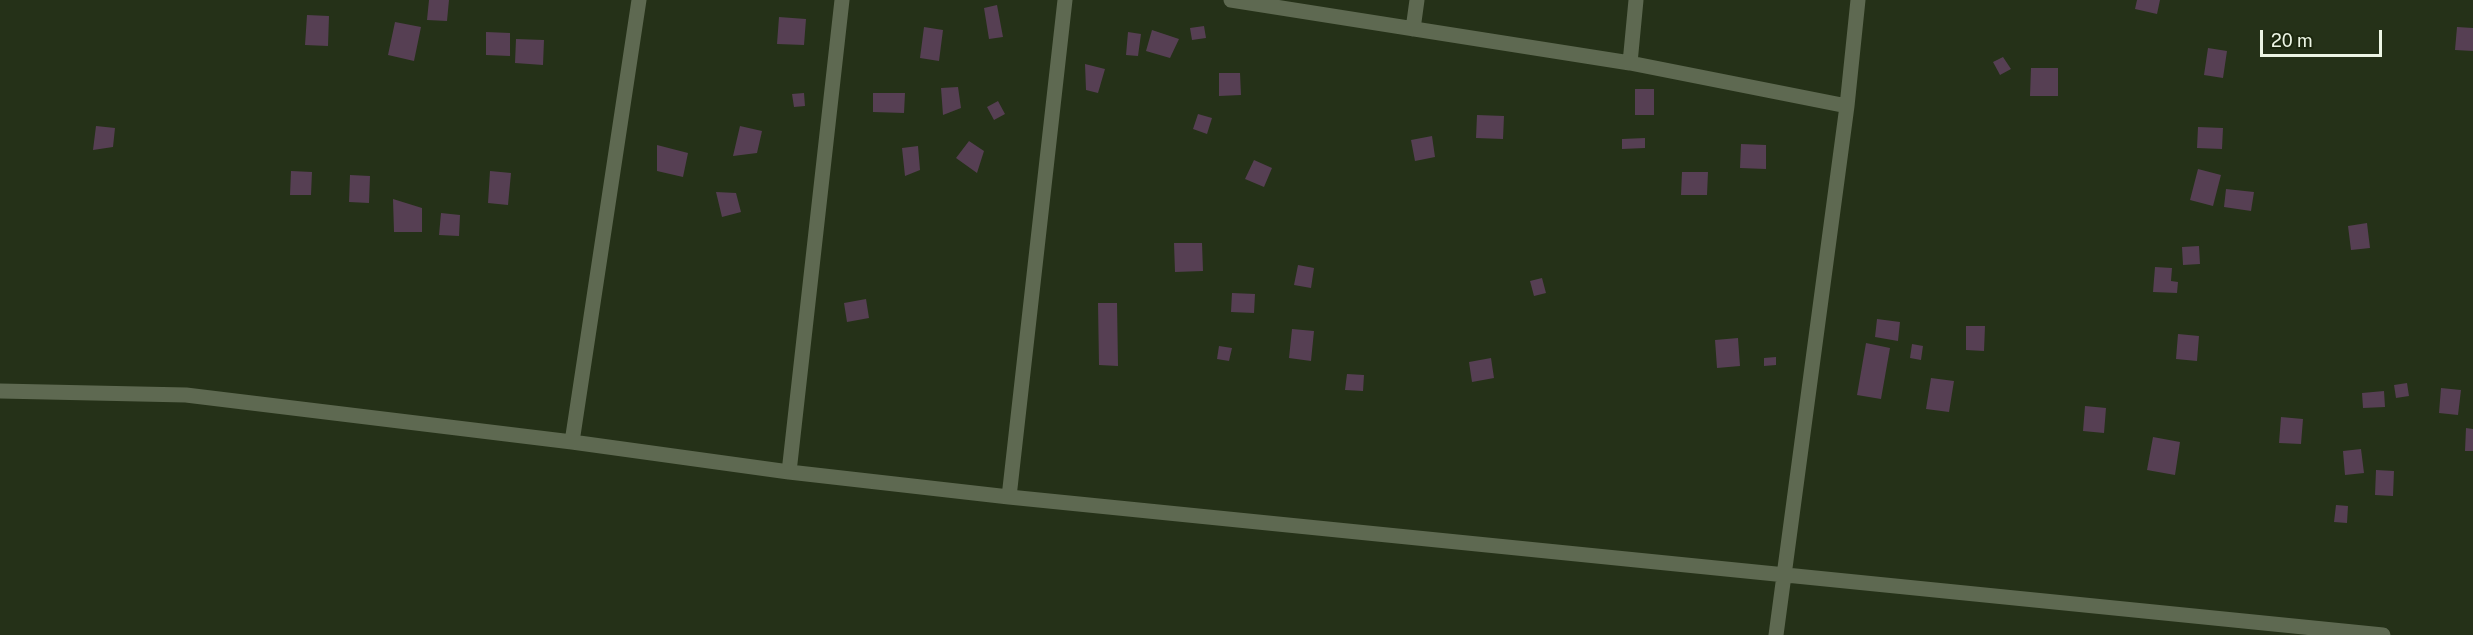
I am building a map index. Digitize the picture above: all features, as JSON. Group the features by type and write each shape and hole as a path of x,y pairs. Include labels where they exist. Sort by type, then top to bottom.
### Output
{"street":[{"path":"572,442 639,0"},
{"path":"789,472 842,0"},
{"path":"1009,497 1065,0"},
{"path":"1231,0 1630,63 1847,106"},
{"path":"1413,28 1417,0"},
{"path":"1630,63 1636,0"},
{"path":"1776,635 1782,575 1847,106 1858,0"},
{"path":"0,391 186,395 572,442 789,472 1009,497 2383,635"}],"building":[{"path":"429,0 449,0 447,21 427,20"},
{"path":"2137,0 2160,0 2157,14 2135,9"},
{"path":"997,5 1003,37 989,39 984,8"},
{"path":"307,15 329,16 328,46 305,45"},
{"path":"779,17 806,19 804,45 777,44"},
{"path":"395,22 421,27 414,61 388,55"},
{"path":"1204,26 1206,38 1192,40 1190,28"},
{"path":"924,27 943,30 939,61 920,58"},
{"path":"2457,27 2473,28 2473,51 2455,50"},
{"path":"1152,30 1179,39 1170,58 1146,51"},
{"path":"486,32 510,33 510,56 486,55"},
{"path":"1128,32 1141,34 1138,56 1126,55"},
{"path":"516,39 544,40 543,65 515,63"},
{"path":"2208,48 2227,51 2223,78 2204,75"},
{"path":"2003,57 2011,69 2000,75 1993,62"},
{"path":"1085,64 1105,69 1098,93 1086,90"},
{"path":"2031,68 2058,68 2058,96 2030,96"},
{"path":"1219,73 1240,73 1241,95 1219,96"},
{"path":"958,87 961,108 943,115 941,88"},
{"path":"1635,89 1654,89 1654,115 1635,115"},
{"path":"804,93 805,106 794,107 792,94"},
{"path":"873,93 905,93 904,113 873,112"},
{"path":"998,101 1005,114 994,120 987,107"},
{"path":"1198,114 1212,118 1207,134 1193,129"},
{"path":"1477,115 1504,116 1503,139 1476,138"},
{"path":"96,126 115,128 113,147 93,150"},
{"path":"740,126 762,131 757,153 733,156"},
{"path":"2198,127 2223,128 2222,149 2197,148"},
{"path":"1432,136 1435,157 1415,161 1411,140"},
{"path":"1645,138 1645,148 1622,149 1622,139"},
{"path":"969,141 984,151 977,173 956,158"},
{"path":"1741,144 1766,145 1766,169 1740,168"},
{"path":"657,145 688,153 683,177 657,171"},
{"path":"918,146 920,170 905,176 902,148"},
{"path":"1254,160 1272,168 1264,187 1245,179"},
{"path":"2198,169 2221,175 2213,206 2190,200"},
{"path":"291,171 312,172 311,195 290,195"},
{"path":"490,171 511,173 508,205 488,203"},
{"path":"1682,172 1708,172 1707,195 1681,195"},
{"path":"350,175 370,176 369,203 349,202"},
{"path":"2226,189 2254,192 2251,211 2224,207"},
{"path":"716,192 736,193 741,212 722,217"},
{"path":"393,199 422,208 422,232 394,232"},
{"path":"441,213 460,215 459,236 439,235"},
{"path":"2367,223 2370,248 2351,250 2348,226"},
{"path":"1174,243 1202,243 1203,271 1175,272"},
{"path":"2199,246 2200,264 2183,265 2182,247"},
{"path":"1298,265 1314,268 1311,288 1294,285"},
{"path":"2155,267 2172,268 2171,281 2178,282 2177,293 2153,292"},
{"path":"1542,278 1546,293 1534,296 1530,281"},
{"path":"1232,293 1255,294 1254,313 1231,312"},
{"path":"866,299 869,318 847,322 844,303"},
{"path":"1098,303 1117,303 1118,366 1099,365"},
{"path":"1877,319 1900,322 1898,341 1875,337"},
{"path":"1966,326 1985,326 1984,351 1966,350"},
{"path":"1292,329 1314,331 1311,361 1289,358"},
{"path":"2178,334 2199,336 2197,361 2176,359"},
{"path":"1738,338 1740,366 1717,368 1715,340"},
{"path":"1866,343 1890,348 1881,399 1857,395"},
{"path":"1912,344 1923,346 1921,360 1910,358"},
{"path":"1219,346 1232,348 1229,361 1217,359"},
{"path":"1776,357 1776,365 1764,366 1764,358"},
{"path":"1491,358 1494,378 1472,382 1469,362"},
{"path":"1347,374 1364,375 1363,391 1345,390"},
{"path":"1931,378 1954,381 1949,412 1926,409"},
{"path":"2407,383 2409,396 2396,398 2394,385"},
{"path":"2441,388 2461,390 2458,415 2439,413"},
{"path":"2384,391 2385,407 2363,408 2362,393"},
{"path":"2085,406 2106,408 2104,433 2083,431"},
{"path":"2281,417 2303,419 2301,444 2279,443"},
{"path":"2466,428 2473,429 2473,451 2465,451"},
{"path":"2153,437 2180,442 2175,475 2147,470"},
{"path":"2361,449 2364,473 2345,475 2343,451"},
{"path":"2376,470 2394,471 2393,496 2375,495"},
{"path":"2336,505 2348,506 2347,523 2334,522"}]}
